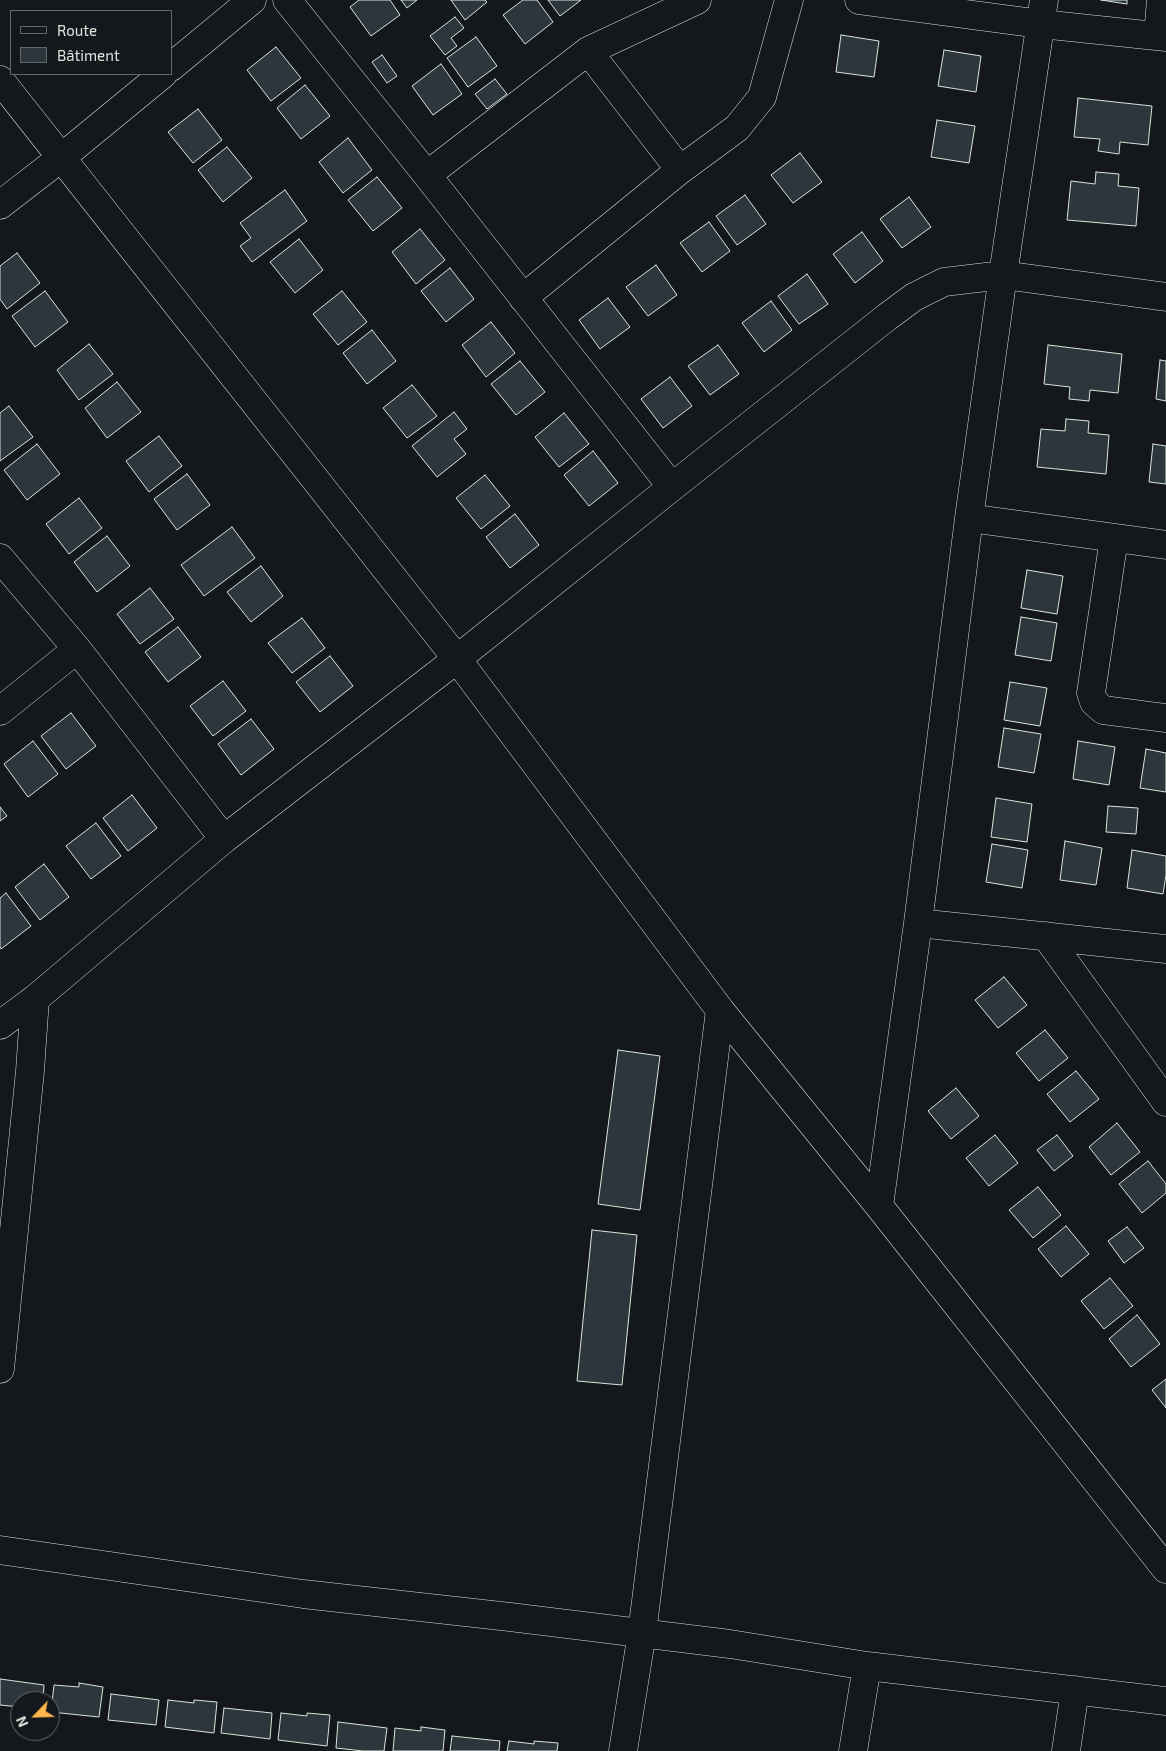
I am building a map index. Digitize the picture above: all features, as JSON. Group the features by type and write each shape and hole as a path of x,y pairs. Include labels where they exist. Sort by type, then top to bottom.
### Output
{"street":[{"path":"172,66 252,0"},
{"path":"288,0 672,487"},
{"path":"427,175 588,51 652,10 697,0"},
{"path":"523,298 680,170 737,128 762,97 789,0"},
{"path":"859,0 1042,12 1162,36 1161,0"},
{"path":"879,1206 918,923 969,518 1042,12"},
{"path":"588,51 680,170"},
{"path":"0,205 162,75"},
{"path":"0,80 457,659 720,1010 879,1206 1166,1569"},
{"path":"0,1025 35,999 224,839 457,659 914,297 944,282 1003,275 1166,297"},
{"path":"969,518 1166,545"},
{"path":"1114,538 1091,693 1094,702 1103,710 1166,718"},
{"path":"0,558 77,650 224,839"},
{"path":"0,711 77,650"},
{"path":"918,923 1166,949"},
{"path":"1046,936 1166,1102"},
{"path":"0,1369 9,1200 35,999"},
{"path":"623,1751 642,1633 720,1010"},
{"path":"0,1550 303,1594 730,1644 866,1666 1166,1702"},
{"path":"853,1751 866,1666"},
{"path":"1066,1751 1075,1690"}],"building":[{"path":"359,0 390,0 400,15 371,36 350,7"},
{"path":"401,0 417,0 407,8"},
{"path":"451,0 485,0 487,2 465,20"},
{"path":"523,0 537,0 553,22 525,44 503,15"},
{"path":"548,0 581,0 560,16"},
{"path":"1101,0 1127,0 1127,4"},
{"path":"455,17 464,28 451,38 457,46 445,55 430,36"},
{"path":"841,35 879,41 874,77 836,72"},
{"path":"476,37 497,66 468,87 447,58"},
{"path":"276,47 301,78 271,101 247,70"},
{"path":"944,50 981,56 976,92 938,86"},
{"path":"382,55 397,76 387,83 372,62"},
{"path":"441,64 462,94 433,115 412,86"},
{"path":"495,79 507,94 487,109 475,94"},
{"path":"305,85 330,116 301,139 277,108"},
{"path":"1078,98 1152,106 1148,145 1120,142 1119,154 1098,151 1100,139 1074,137"},
{"path":"198,109 222,140 193,163 168,132"},
{"path":"937,120 975,126 969,163 931,157"},
{"path":"348,138 372,170 343,193 319,162"},
{"path":"227,147 252,178 223,202 198,170"},
{"path":"800,153 822,182 793,203 771,175"},
{"path":"1096,172 1119,174 1118,186 1139,188 1136,226 1067,220 1071,181 1095,184"},
{"path":"377,177 402,208 373,231 348,200"},
{"path":"285,190 307,221 252,262 240,246 251,238 240,223"},
{"path":"745,195 766,224 737,245 716,216"},
{"path":"909,197 931,227 902,248 880,219"},
{"path":"709,222 730,251 702,272 680,243"},
{"path":"420,229 445,260 416,284 392,252"},
{"path":"862,232 883,261 855,283 833,254"},
{"path":"299,239 323,270 295,293 270,262"},
{"path":"17,253 40,283 7,309 0,299 0,266"},
{"path":"656,265 677,295 648,316 626,287"},
{"path":"450,268 474,299 446,322 421,291"},
{"path":"807,274 828,304 799,324 778,296"},
{"path":"45,291 68,322 35,347 12,316"},
{"path":"342,291 367,322 338,345 313,314"},
{"path":"608,298 630,327 600,349 579,320"},
{"path":"771,301 792,330 764,352 742,323"},
{"path":"491,322 515,353 486,377 462,345"},
{"path":"372,330 396,361 367,384 343,353"},
{"path":"89,344 113,374 79,400 57,370"},
{"path":"718,345 739,374 710,395 688,366"},
{"path":"1048,345 1122,354 1118,393 1090,390 1089,401 1069,399 1070,387 1044,384"},
{"path":"1160,360 1166,361 1166,401 1156,399"},
{"path":"520,361 545,392 516,415 491,384"},
{"path":"670,377 692,406 663,428 641,399"},
{"path":"117,382 141,412 107,438 85,408"},
{"path":"412,385 437,416 407,438 383,408"},
{"path":"9,406 33,437 0,461 0,413"},
{"path":"454,412 467,429 454,439 466,454 437,477 412,446"},
{"path":"564,413 589,444 559,467 535,437"},
{"path":"1066,419 1089,421 1088,433 1109,435 1106,474 1037,467 1041,429 1065,431"},
{"path":"159,436 182,466 149,492 126,461"},
{"path":"37,444 60,474 27,500 4,470"},
{"path":"1153,444 1166,446 1166,484 1149,482"},
{"path":"593,451 618,483 589,506 564,475"},
{"path":"187,474 210,505 177,530 154,499"},
{"path":"485,475 510,506 481,529 456,498"},
{"path":"79,498 102,528 69,554 46,524"},
{"path":"515,514 539,545 510,568 486,537"},
{"path":"232,527 255,558 204,596 181,565"},
{"path":"107,536 130,566 97,592 74,562"},
{"path":"261,566 283,596 251,622 227,592"},
{"path":"1027,570 1063,576 1057,614 1021,608"},
{"path":"150,588 174,619 140,644 117,614"},
{"path":"1021,617 1057,623 1051,661 1015,655"},
{"path":"302,618 325,648 292,673 268,643"},
{"path":"178,627 201,657 168,682 145,652"},
{"path":"330,656 353,686 320,712 296,682"},
{"path":"223,681 246,711 213,736 190,706"},
{"path":"1010,682 1047,688 1040,726 1004,720"},
{"path":"71,713 96,746 66,769 41,736"},
{"path":"251,719 274,749 241,775 218,744"},
{"path":"1004,728 1041,734 1034,773 998,767"},
{"path":"33,741 58,774 28,797 4,764"},
{"path":"1078,741 1115,747 1109,785 1073,779"},
{"path":"1146,749 1166,753 1166,792 1140,788"},
{"path":"132,795 157,828 128,851 103,818"},
{"path":"996,798 1032,804 1027,842 991,837"},
{"path":"1108,806 1138,808 1136,834 1106,832"},
{"path":"0,807 7,816 0,821"},
{"path":"96,823 121,856 91,879 66,846"},
{"path":"1065,841 1102,848 1096,885 1060,880"},
{"path":"992,844 1028,850 1022,888 986,882"},
{"path":"1132,850 1166,856 1163,894 1127,888"},
{"path":"44,864 69,897 40,920 15,887"},
{"path":"6,893 31,926 1,949 0,898"},
{"path":"1004,977 1027,1005 998,1028 975,1000"},
{"path":"1045,1030 1068,1058 1039,1081 1016,1053"},
{"path":"618,1050 660,1056 640,1210 598,1204"},
{"path":"1076,1071 1099,1099 1070,1122 1047,1094"},
{"path":"956,1088 979,1116 951,1139 928,1111"},
{"path":"1117,1123 1140,1152 1111,1175 1089,1147"},
{"path":"995,1135 1018,1163 989,1186 966,1158"},
{"path":"1057,1135 1073,1156 1054,1171 1037,1150"},
{"path":"1148,1161 1166,1184 1166,1193 1142,1213 1119,1184"},
{"path":"1038,1187 1061,1215 1033,1238 1009,1210"},
{"path":"1066,1226 1089,1254 1061,1277 1038,1249"},
{"path":"1127,1227 1144,1248 1124,1263 1108,1241"},
{"path":"592,1230 637,1235 622,1385 577,1381"},
{"path":"1110,1278 1133,1306 1104,1329 1081,1301"},
{"path":"1137,1315 1160,1344 1131,1367 1109,1339"},
{"path":"1166,1379 1166,1408 1152,1390"},
{"path":"0,1679 44,1685 44,1691 10,1691 10,1706 0,1705"},
{"path":"79,1683 103,1687 99,1717 60,1713 60,1691 53,1691 54,1685 79,1687"},
{"path":"111,1694 159,1700 156,1725 108,1720"},
{"path":"168,1700 194,1703 194,1700 217,1702 214,1733 165,1727"},
{"path":"224,1708 272,1713 270,1739 221,1733"},
{"path":"281,1713 307,1716 307,1713 330,1715 327,1746 278,1740"},
{"path":"338,1722 387,1728 384,1751 336,1748"},
{"path":"421,1727 445,1730 443,1751 393,1751 395,1728 421,1731"},
{"path":"452,1736 500,1741 499,1751 450,1751"},
{"path":"509,1741 534,1744 534,1741 558,1743 557,1751 507,1751"}]}
